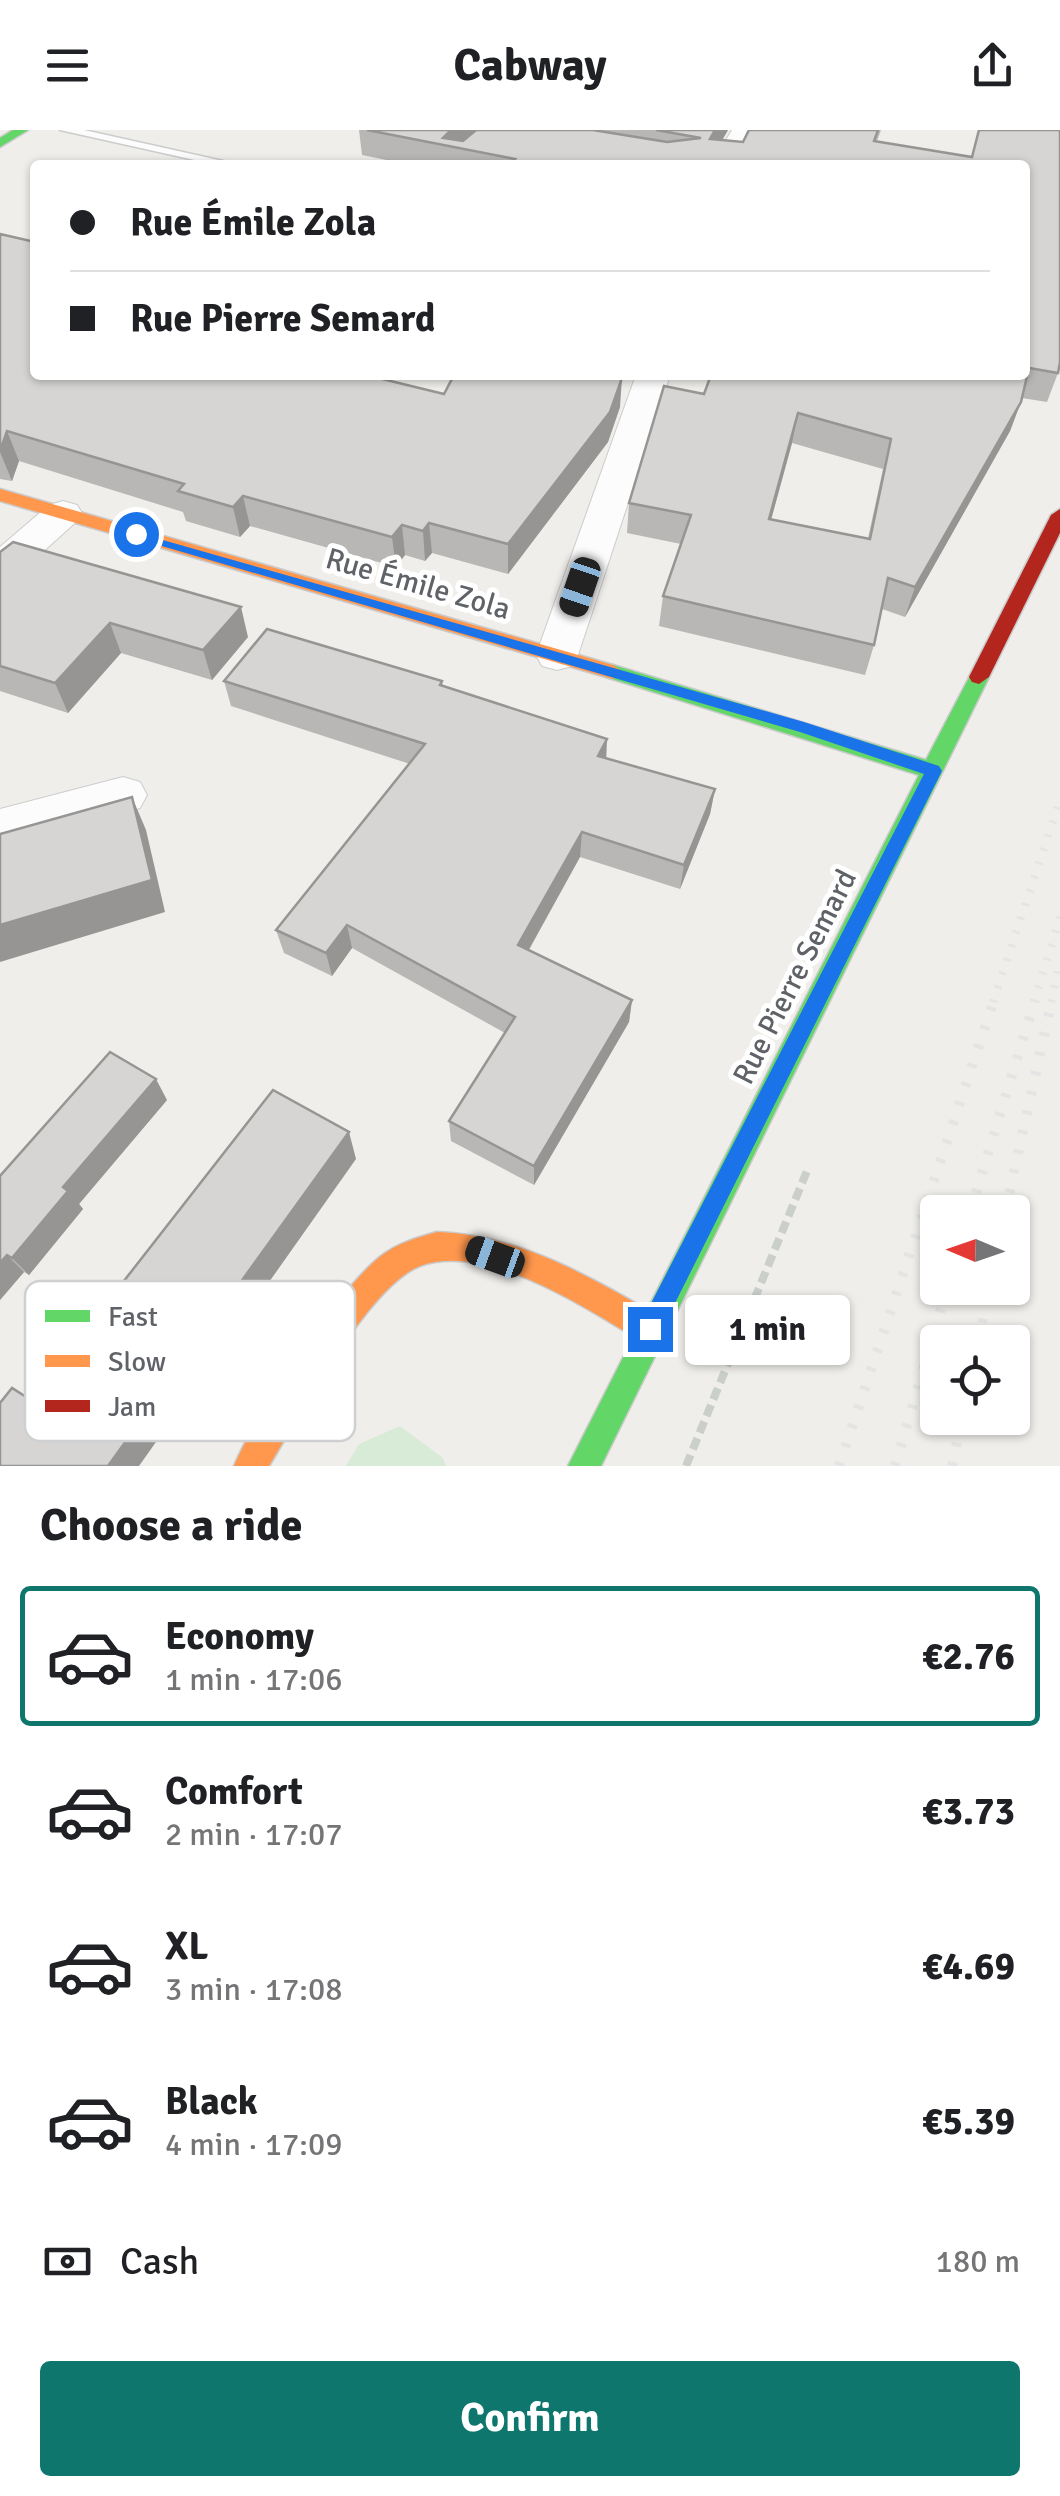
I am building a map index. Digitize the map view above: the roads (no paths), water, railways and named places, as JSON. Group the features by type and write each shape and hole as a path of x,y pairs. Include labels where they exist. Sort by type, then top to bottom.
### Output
{"street":[{"path":"0,143 22,130"},
{"path":"728,160 745,130"},
{"path":"557,655 651,380"},
{"name":"Rue Émile Zola","path":"0,495 557,655 934,771"},
{"path":"0,569 63,512"},
{"name":"Rue Pierre Semard","path":"584,1466 1060,515"},
{"path":"0,828 123,795"},
{"path":"355,1311 373,1284 409,1254 464,1246 589,1292 650,1329"},
{"path":"250,1466 267,1441"}],"lane":[{"path":"66,130 211,160"}],"railway":[{"path":"993,1002 1060,800"},
{"path":"1034,1002 1060,917"},
{"path":"1051,1002 1060,963"},
{"path":"839,1466 994,1000"},
{"path":"975,1195 1035,1000"},
{"path":"1009,1195 1052,1000"},
{"path":"895,1466 942,1305"},
{"path":"981,1325 986,1305"},
{"path":"952,1466 958,1435"}]}
